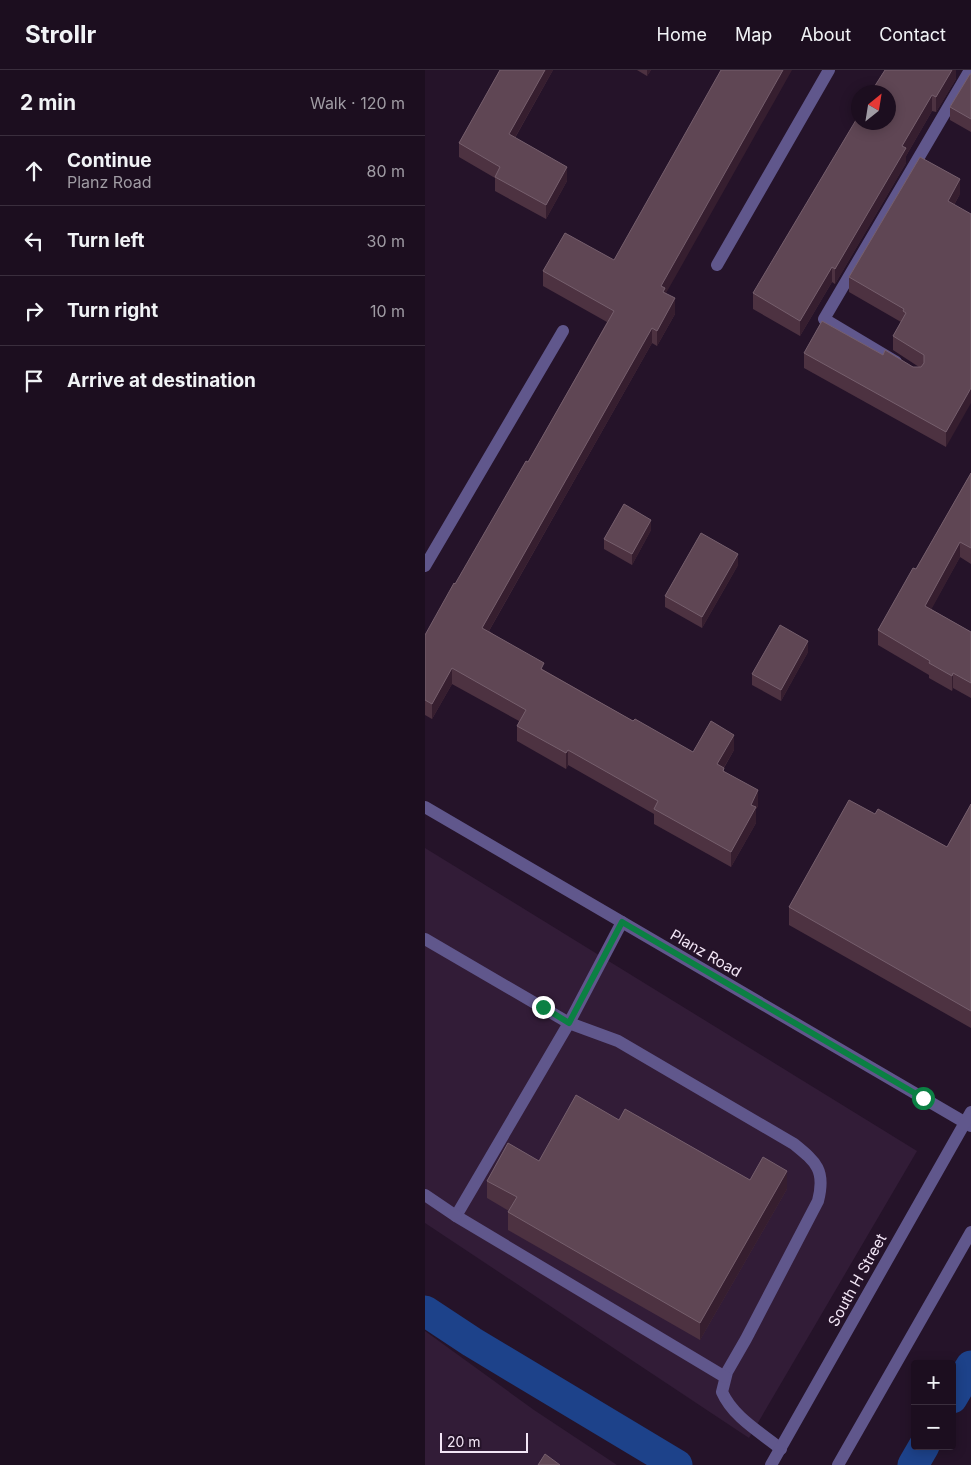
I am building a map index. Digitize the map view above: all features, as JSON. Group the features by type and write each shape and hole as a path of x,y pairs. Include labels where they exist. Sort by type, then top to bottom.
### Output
{"street":[{"path":"717,265 829,70"},
{"path":"908,369 824,319 970,70"},
{"path":"425,566 563,331"},
{"name":"Planz Road","path":"425,808 969,1120"},
{"path":"456,1216 569,1023 622,922"},
{"path":"425,939 569,1023 618,1041 794,1144 812,1159 820,1171 821,1188 818,1201 725,1377 722,1392 725,1400 737,1413 781,1449"},
{"name":"South H Street","path":"771,1465 969,1120"},
{"path":"425,1195 456,1216 725,1377"},
{"path":"838,1465 971,1232"}],"shaded area":[{"path":"425,848 917,1151 749,1438 425,1223"},
{"path":"425,1331 534,1410 617,1465 425,1465"}],"building":[{"path":"500,70 545,70 509,134 567,167 546,205 495,177 500,167 459,143"},
{"path":"721,70 783,70 661,286 665,288 663,292 675,298 657,331 652,328 482,628 544,663 541,669 633,721 635,719 693,752 711,721 734,735 717,764 724,768 723,771 758,790 751,805 756,807 731,852 654,809 658,801 568,750 566,753 517,726 526,710 452,668 432,704 425,700 425,635 526,461 528,462 614,311 543,271 565,233 614,260"},
{"path":"885,70 952,70 936,97 932,95 902,146 906,148 835,269 832,267 800,321 753,293 851,128 851,130 896,130 896,85 875,85"},
{"path":"971,74 971,119 950,107"},
{"path":"920,157 960,179 948,201 971,214 971,388 946,432 804,353 822,321 883,355 885,350 913,367 921,367 924,363 924,355 893,336 906,313 903,311 904,309 849,277"},
{"path":"971,473 971,548 960,542 925,606 971,632 971,683 953,673 952,676 929,663 930,661 878,630 913,568 916,569"},
{"path":"624,504 651,520 632,554 604,539"},
{"path":"701,533 738,554 702,617 665,596"},
{"path":"780,625 808,641 781,690 752,674"},
{"path":"849,800 875,814 878,809 947,847 971,804 971,1011 789,907"},
{"path":"576,1095 619,1120 625,1109 750,1180 763,1157 787,1171 700,1323 508,1212 517,1197 487,1181 508,1143 539,1161"},
{"path":"545,1454 560,1465 538,1465"}],"waterway":[{"path":"425,1311 472,1342 677,1465"},
{"path":"956,1391 971,1366"},
{"path":"913,1465 922,1450"}],"route":[{"path":"543,1007 569,1023 622,922 923,1098"}]}
